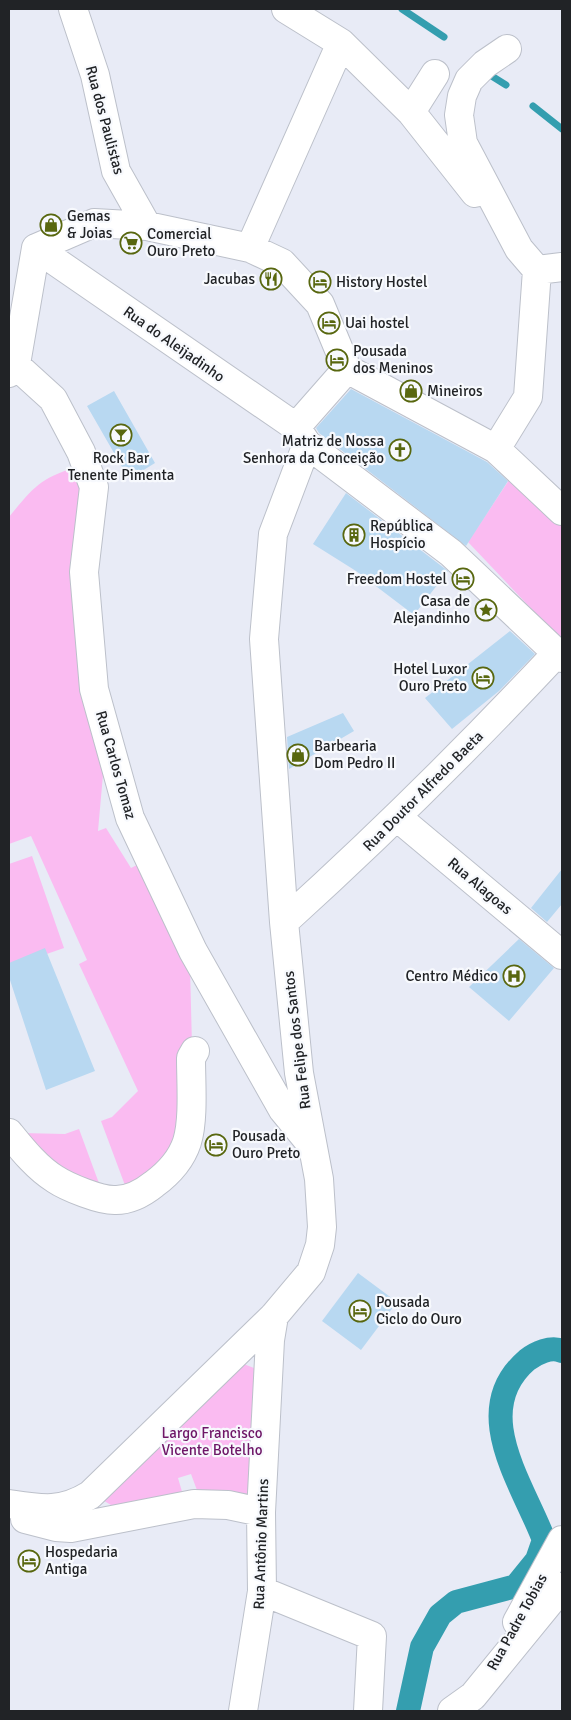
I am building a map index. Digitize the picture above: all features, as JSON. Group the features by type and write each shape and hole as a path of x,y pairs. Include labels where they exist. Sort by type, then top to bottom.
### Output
{"street":[{"name":"Rua dos Paulistas","path":"73,9 95,75 116,171 147,226"},
{"path":"286,9 341,43 411,112 519,249 549,268 528,397 496,449"},
{"path":"250,248 341,43"},
{"path":"507,49 485,64 469,80 462,96 459,115 463,144 519,249"},
{"path":"411,112 435,74"},
{"path":"11,365 36,248 94,223 147,226 250,248 282,264 320,304 347,369 496,449 562,511"},
{"name":"Rua do Aleijadinho","path":"36,248 302,436 451,553 559,656"},
{"name":"Rua Carlos Tomaz","path":"11,365 53,399 81,452 94,486 84,572 94,689 130,818 193,951 283,1110 312,1146"},
{"path":"302,436 347,369"},
{"name":"Rua Felipe dos Santos","path":"9,1504 41,1509 58,1508 74,1505 90,1495 274,1316 311,1272 320,1245 322,1227 319,1180 299,1072 284,922 264,639 273,534 302,436"},
{"name":"Rua Doutor Alfredo Baeta","path":"284,922 397,817 559,656"},
{"name":"Rua Alagoas","path":"397,817 562,955"},
{"path":"9,1133 38,1165 55,1179 95,1196 116,1200 132,1197 147,1190 160,1180 172,1168 184,1148 190,1127 191,1058 195,1051"},
{"name":"Rua Antônio Martins","path":"244,1711 262,1591 261,1512 270,1340 274,1316"},
{"path":"9,1509 24,1518 41,1524 71,1528 194,1504 228,1505 261,1512"},
{"name":"Rua Padre Tobias","path":"470,1699 562,1540"},
{"path":"470,1699 506,1658 562,1587"},
{"path":"262,1591 372,1636 368,1711"}],"green space":[{"path":"81,465 106,741 98,831 106,828 131,868 137,865 155,889 190,967 192,1046 182,1134 161,1167 126,1188 101,1121 112,1117 138,1091 79,964 87,960 31,836 9,844 9,517 40,484 56,474"},
{"path":"509,480 562,521 562,641 468,542"},
{"path":"32,856 64,948 9,967 9,864"},
{"path":"79,1129 100,1186 71,1179 21,1133 65,1134"},
{"name":"Largo Francisco Vicente Botelho","path":"241,1363 254,1368 251,1491 243,1497 198,1493 191,1474 178,1478 183,1495 118,1509 99,1498"}],"building":[{"name":"Matriz de Nossa Senhora da Conceição","path":"351,389 487,462 508,481 466,546 319,433 316,428"},
{"name":"Rock Bar Tenente Pimenta","path":"114,391 155,463 129,479 87,406"},
{"path":"346,493 448,571 414,615 356,571 313,544"},
{"name":"Hotel Luxor Ouro Preto","path":"510,631 535,654 499,691 452,729 425,698"},
{"name":"Barbearia Dom Pedro II","path":"343,713 354,731 289,769 287,737"},
{"path":"562,869 562,904 547,922 531,908"},
{"name":"Centro Médico","path":"519,939 554,968 509,1021 469,987"},
{"path":"45,948 95,1071 46,1090 9,977 9,963"},
{"name":"Pousada Ciclo do Ouro","path":"358,1273 397,1302 361,1350 322,1321"}],"waterway":[{"path":"402,9 444,37"},
{"path":"490,75 506,85"},
{"path":"533,106 562,129"},
{"path":"408,1711 422,1647 440,1615 456,1602 516,1586 537,1560 544,1540 505,1448 501,1425 502,1402 510,1380 527,1360 544,1351 553,1349 562,1351"}],"place":[{"name":"Gemas & Joias","path":"51,225"},
{"name":"Comercial Ouro Preto","path":"131,243"},
{"name":"Jacubas","path":"271,279"},
{"name":"History Hostel","path":"320,282"},
{"name":"Uai hostel","path":"329,323"},
{"name":"Pousada dos Meninos","path":"337,360"},
{"name":"Mineiros","path":"411,391"},
{"name":"Rock Bar Tenente Pimenta","path":"121,435"},
{"name":"Matriz de Nossa Senhora da Conceição","path":"400,450"},
{"name":"República Hospício","path":"354,535"},
{"name":"Freedom Hostel","path":"463,579"},
{"name":"Casa de Alejandinho","path":"486,610"},
{"name":"Hotel Luxor Ouro Preto","path":"483,678"},
{"name":"Barbearia Dom Pedro II","path":"298,755"},
{"name":"Centro Médico","path":"514,976"},
{"name":"Pousada Ouro Preto","path":"216,1145"},
{"name":"Pousada Ciclo do Ouro","path":"360,1311"},
{"name":"Hospedaria Antiga","path":"29,1561"}]}
